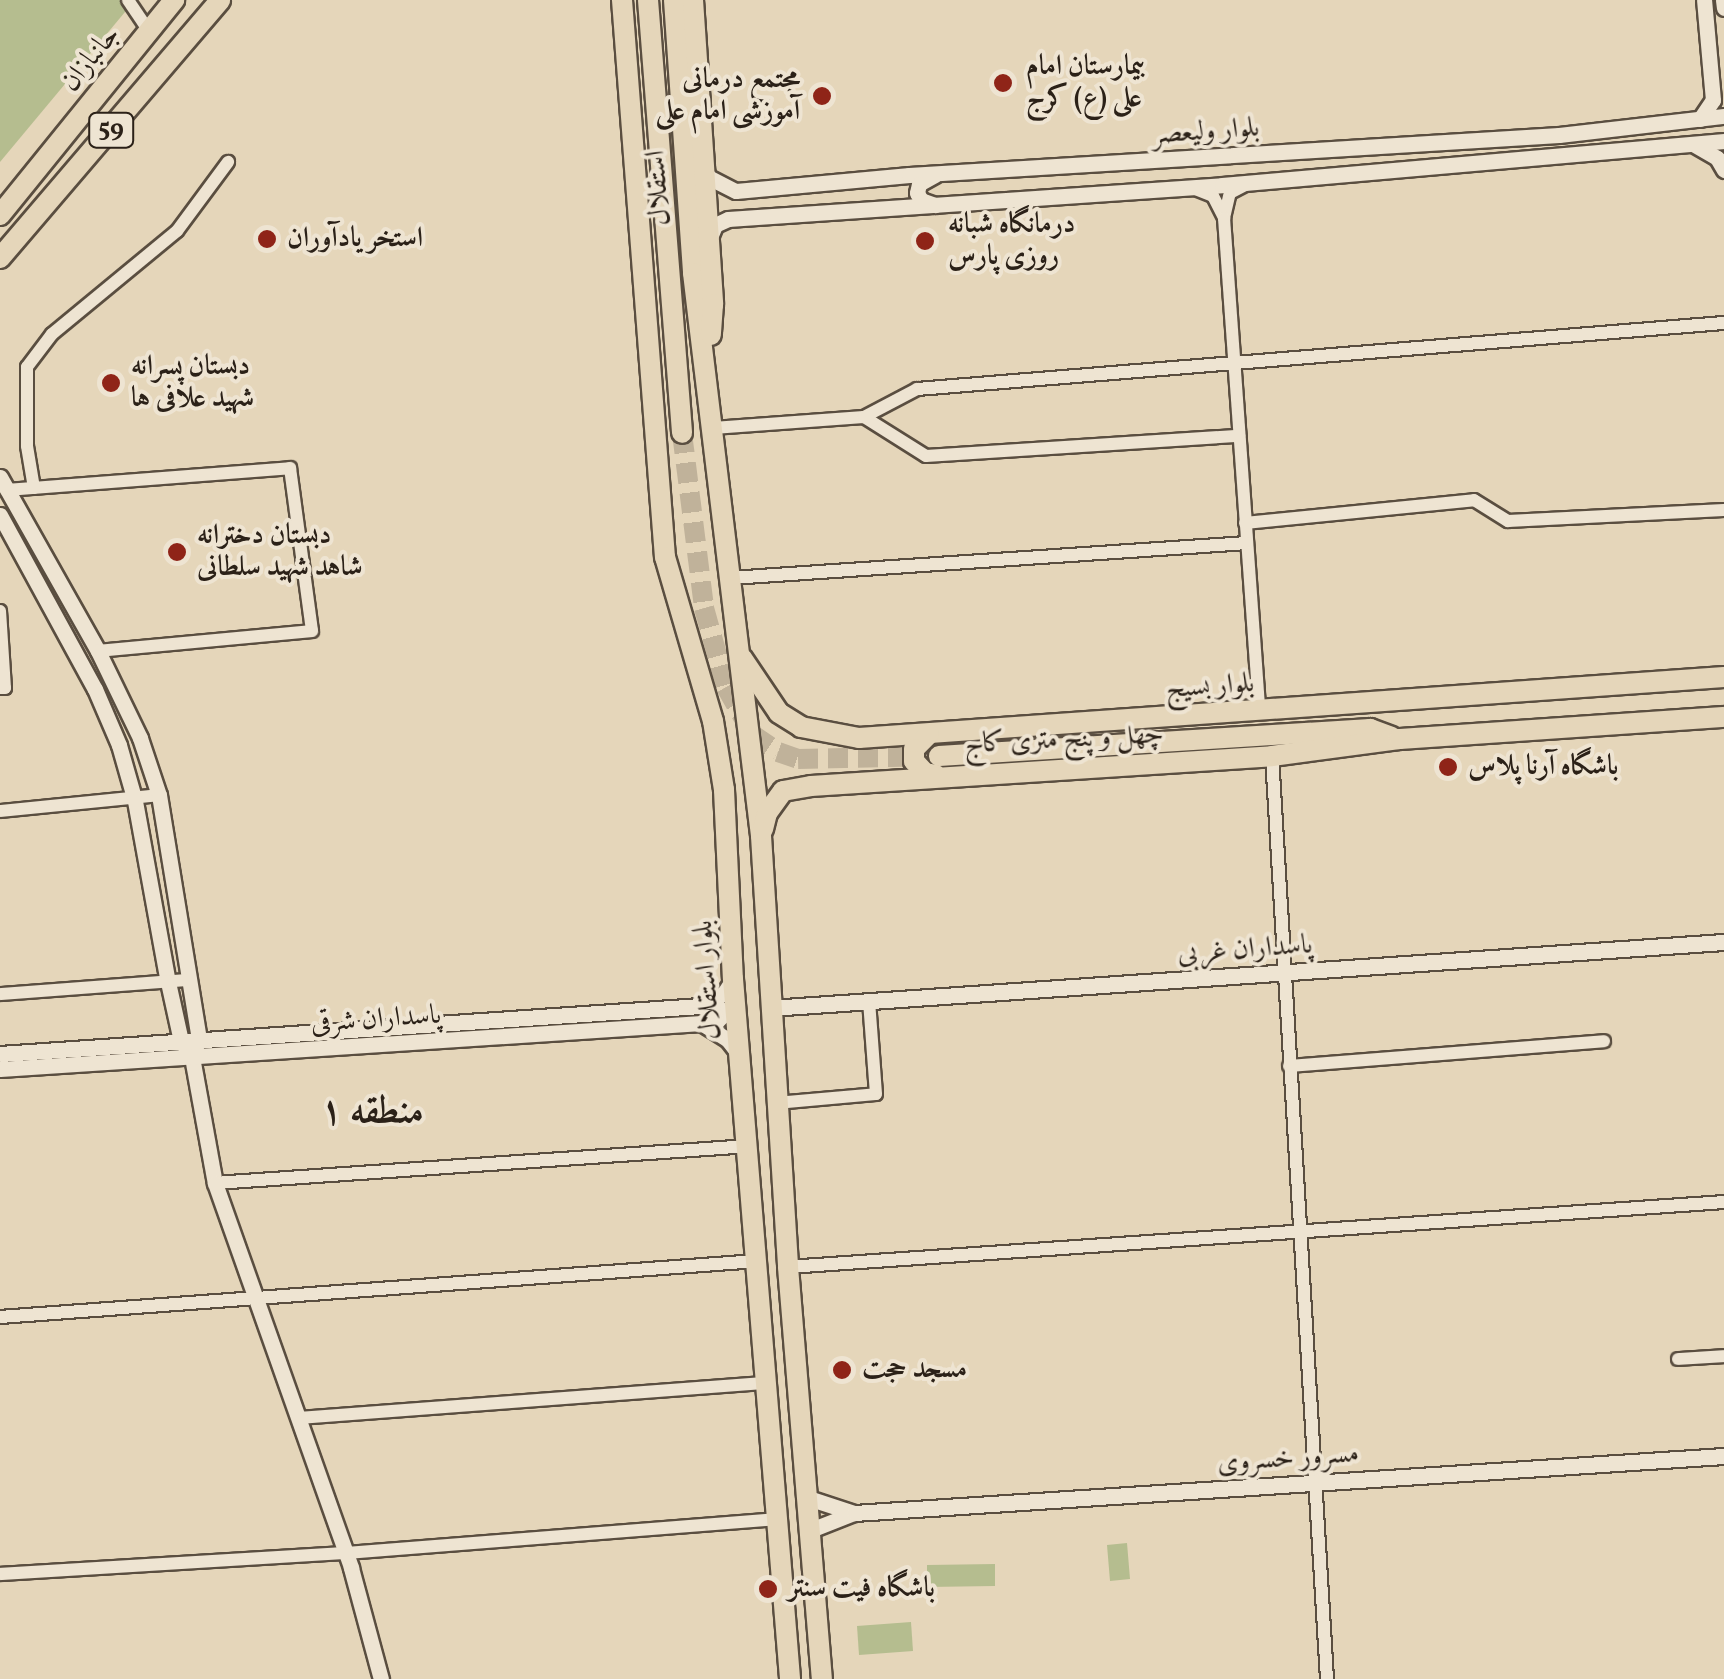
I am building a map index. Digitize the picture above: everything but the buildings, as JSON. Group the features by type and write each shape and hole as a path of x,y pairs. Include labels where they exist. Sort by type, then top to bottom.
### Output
{"main road":[{"name":"جانبازان","path":"0,215 174,0"},
{"name":"59","path":"0,258 220,0"},
{"name":"بلوار استقلال","path":"622,0 640,277 665,557 713,721 724,790 733,979 790,1679"},
{"name":"استقلال","path":"648,0 682,434"},
{"name":"استقلال","path":"674,0 693,273 708,372"},
{"path":"693,0 713,304 708,372 760,836 788,1267 822,1679"},
{"path":"633,167 663,213 640,277"},
{"name":"بلوار بسیج","path":"739,652 769,701 801,727 859,738 1720,674"},
{"path":"929,734 917,744 914,761 925,774 939,766 1370,728 1399,739 1724,717"},
{"name":"چهل و پنج متری کاج","path":"760,836 767,814 783,791 939,766 1272,756 1399,739"}],"street":[{"path":"128,0 149,31"},
{"path":"1700,119 1718,103 1704,2 1724,3"},
{"name":"بلوار ولیعصر","path":"703,164 708,176 724,187 752,190 938,174 1523,138 1724,116"},
{"path":"1558,158 1545,148 1559,135"},
{"path":"1521,160 1536,152 1534,142 1523,138"},
{"name":"بلوار ولیعصر","path":"709,240 720,221 1558,158 1724,141"},
{"path":"1693,144 1717,158 1724,170"},
{"path":"34,488 26,446 26,367 52,334 177,230 228,162"},
{"path":"936,206 921,200 917,193 919,184 938,174"},
{"path":"879,178 898,192 894,204 882,209"},
{"path":"1251,182 1230,193 1224,218 1259,711"},
{"path":"1187,187 1213,196 1224,218"},
{"path":"752,190 740,196 738,206 752,218"},
{"path":"713,428 864,417 916,389 1724,323"},
{"path":"864,417 926,456 1239,436"},
{"path":"3,484 34,488 290,468 312,631 98,652"},
{"path":"3,484 98,652 140,738 160,796 199,1039 192,1057"},
{"path":"1245,523 1474,500 1508,521 1724,510"},
{"path":"0,515 95,690 136,801 168,982 181,1041 192,1057 215,1183 346,1553 381,1679"},
{"path":"731,578 1247,544"},
{"path":"0,611 3,688"},
{"path":"1696,718 1724,727"},
{"path":"1272,756 1327,1679"},
{"path":"0,811 160,796"},
{"name":"پاسداران غربی","path":"770,1008 1724,942"},
{"path":"733,979 701,1015 742,1057"},
{"path":"0,994 187,980"},
{"path":"776,1103 876,1094 870,1001"},
{"name":"پاسداران شرقی","path":"0,1054 199,1039 701,1015"},
{"name":"پاسداران شرقی","path":"0,1069 701,1015"},
{"path":"1289,1066 1604,1041"},
{"path":"215,1183 749,1146"},
{"path":"788,1267 1724,1202"},
{"path":"0,1318 756,1261"},
{"path":"1678,1359 1724,1356"},
{"path":"298,1418 768,1383"},
{"name":"مسرور خسروی","path":"854,1513 1724,1456"},
{"path":"806,1497 854,1513"},
{"path":"808,1531 854,1513"},
{"path":"0,1574 346,1553 778,1519"}],"green space":[{"path":"0,0 135,0 0,162"},
{"path":"1127,1543 1130,1579 1110,1581 1107,1545"},
{"path":"995,1564 995,1586 927,1587 927,1565"},
{"path":"911,1622 913,1651 859,1655 857,1626"}],"tunnel":[{"path":"682,433 704,608 726,687 753,735 778,752 798,759 939,756"}],"place":[{"name":"بیمارستان امام علی (ع) کرج","path":"1003,83"},
{"name":"مجتمع درمانی آموزشی امام علی","path":"822,96"},
{"name":"استخر یادآوران","path":"267,239"},
{"name":"درمانگاه شبانه روزی پارس","path":"925,241"},
{"name":"دبستان پسرانه شهید علافی ها","path":"111,383"},
{"name":"دبستان دخترانه شاهد شهید سلطانی","path":"177,552"},
{"name":"باشگاه آرنا پلاس","path":"1448,767"},
{"name":"مسجد حجت","path":"842,1370"},
{"name":"باشگاه فیت سنتر","path":"768,1589"}],"district":[{"name":"منطقه ۱","path":"372,1113"}]}
